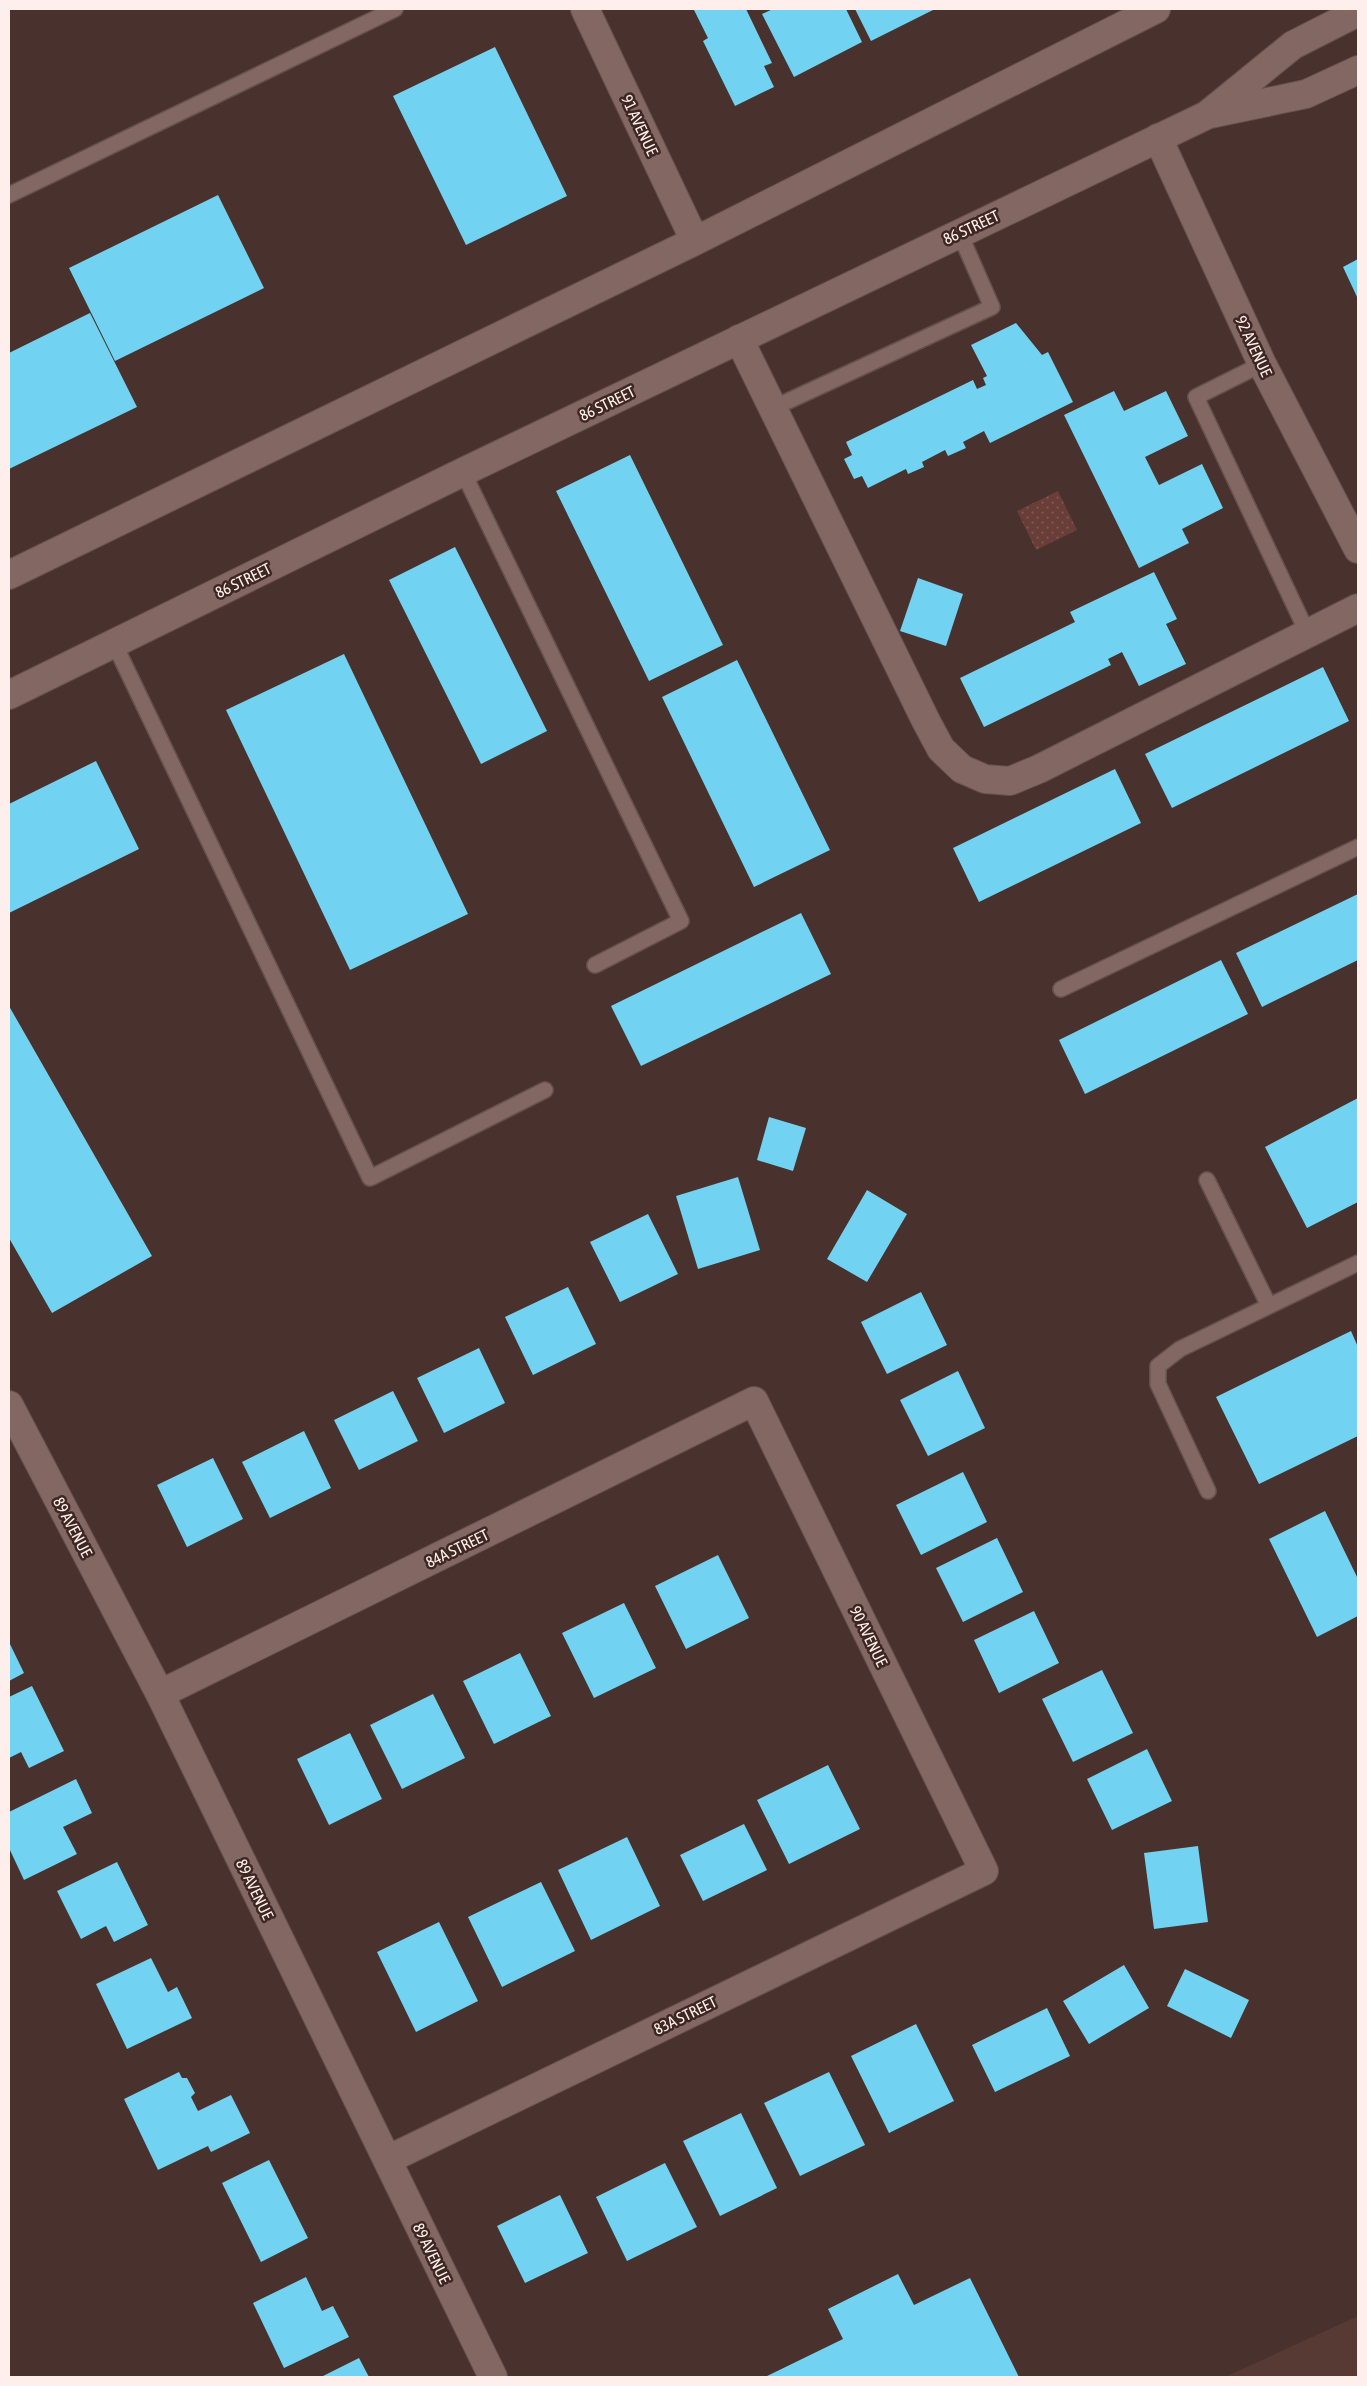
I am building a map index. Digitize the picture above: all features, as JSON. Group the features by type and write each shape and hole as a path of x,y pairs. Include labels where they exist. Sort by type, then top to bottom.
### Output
{"street":[{"name":"91 AVENUE","path":"585,9 695,241"},
{"path":"9,575 695,241 1156,9"},
{"name":"86 STREET","path":"9,695 463,472 959,232 1206,115 1293,45 1358,12"},
{"name":"86 STREET","path":"1206,115 1306,94 1358,70"},
{"name":"92 AVENUE","path":"1158,138 1262,364 1358,549"},
{"path":"739,339 941,749 962,769 985,779 1010,781 1039,769 1307,632 1358,608"},
{"name":"84A STREET","path":"160,1694 754,1401"},
{"name":"90 AVENUE","path":"754,1401 984,1871"},
{"name":"89 AVENUE","path":"9,1405 160,1694 493,2377"},
{"name":"83A STREET","path":"387,2160 984,1871"}],"lane":[{"path":"9,195 395,9"},
{"path":"773,408 992,307 959,232"},
{"path":"1262,364 1196,397 1307,632"},
{"path":"463,472 681,921 595,965"},
{"path":"114,643 370,1178 545,1090"},
{"path":"1062,989 1358,846"},
{"path":"1207,1180 1269,1306"},
{"path":"1208,1491 1158,1384 1158,1366 1180,1349 1358,1263"}],"shaded area":[{"path":"1058,491 1077,530 1036,550 1017,511"},
{"path":"1358,2316 1358,2377 1225,2377"}],"building":[{"path":"746,9 772,63 764,66 774,87 735,106 703,41 708,38 694,10"},
{"path":"773,9 846,9 862,42 794,77 762,14"},
{"path":"855,9 935,9 871,41"},
{"path":"495,47 567,196 466,245 393,96"},
{"path":"218,195 264,288 115,361 69,268"},
{"path":"1358,259 1358,299 1343,267"},
{"path":"90,313 137,407 9,469 9,353"},
{"path":"1016,323 1042,355 1048,352 1073,402 990,443 984,431 963,442 966,448 948,456 945,450 922,462 924,467 908,474 906,469 868,488 862,476 854,479 844,459 852,455 846,442 973,380 977,389 986,385 983,378 987,376 971,345"},
{"path":"1114,391 1124,411 1166,391 1188,436 1145,457 1159,485 1202,464 1223,508 1182,529 1189,543 1139,568 1064,415"},
{"path":"630,455 723,645 649,681 556,491"},
{"path":"455,547 547,731 481,764 389,580"},
{"path":"1154,572 1177,619 1166,624 1186,664 1139,686 1122,652 1108,659 1111,665 984,727 960,678 1075,622 1070,612"},
{"path":"918,578 963,594 946,646 900,631"},
{"path":"344,654 468,914 350,970 226,710"},
{"path":"737,660 830,850 754,887 662,697"},
{"path":"1323,667 1349,721 1172,808 1145,754"},
{"path":"96,761 139,849 9,913 9,804"},
{"path":"1115,769 1141,823 979,902 953,848"},
{"path":"1358,894 1358,960 1262,1007 1236,953"},
{"path":"801,913 831,974 641,1066 611,1006"},
{"path":"1221,960 1248,1014 1085,1094 1059,1040"},
{"path":"9,1006 152,1256 52,1313 9,1238"},
{"path":"1358,1098 1358,1202 1307,1228 1265,1147"},
{"path":"769,1117 806,1128 793,1171 757,1160"},
{"path":"738,1177 760,1250 698,1269 676,1196"},
{"path":"867,1190 907,1214 867,1282 827,1259"},
{"path":"648,1214 678,1274 620,1302 590,1242"},
{"path":"568,1287 596,1344 533,1375 505,1317"},
{"path":"921,1292 947,1345 887,1374 861,1322"},
{"path":"1351,1331 1358,1347 1358,1436 1259,1484 1216,1397"},
{"path":"479,1348 505,1403 444,1433 417,1378"},
{"path":"958,1371 985,1428 928,1456 900,1400"},
{"path":"393,1391 418,1441 359,1470 334,1420"},
{"path":"304,1431 331,1488 270,1518 242,1462"},
{"path":"213,1458 243,1519 187,1547 157,1485"},
{"path":"963,1472 987,1522 921,1555 896,1505"},
{"path":"1325,1511 1358,1579 1358,1616 1317,1637 1269,1539"},
{"path":"997,1538 1023,1592 963,1622 936,1568"},
{"path":"718,1555 749,1618 686,1649 655,1586"},
{"path":"624,1603 656,1668 594,1698 562,1633"},
{"path":"1034,1611 1059,1663 999,1693 974,1640"},
{"path":"9,1642 24,1673 9,1681"},
{"path":"520,1653 551,1716 494,1744 463,1681"},
{"path":"1102,1670 1133,1733 1073,1762 1042,1699"},
{"path":"32,1686 64,1751 29,1768 21,1752 9,1758 9,1697"},
{"path":"433,1694 465,1758 402,1789 370,1725"},
{"path":"350,1733 382,1799 329,1825 297,1759"},
{"path":"1147,1749 1172,1801 1112,1830 1087,1779"},
{"path":"828,1765 860,1829 789,1864 757,1800"},
{"path":"76,1779 92,1813 63,1827 77,1854 24,1880 9,1848 9,1812"},
{"path":"744,1824 767,1870 703,1901 680,1855"},
{"path":"627,1837 660,1906 591,1940 558,1870"},
{"path":"1198,1846 1208,1922 1154,1929 1144,1853"},
{"path":"117,1862 148,1925 114,1942 106,1926 81,1939 57,1891"},
{"path":"541,1882 575,1951 502,1987 468,1917"},
{"path":"439,1922 478,2001 416,2032 377,1952"},
{"path":"151,1958 168,1992 177,1987 192,2018 127,2049 96,1984"},
{"path":"1124,1965 1149,2008 1089,2044 1063,2001"},
{"path":"1185,1969 1249,2000 1231,2038 1167,2006"},
{"path":"1047,2008 1070,2056 995,2092 972,2045"},
{"path":"916,2024 954,2101 889,2133 851,2056"},
{"path":"179,2072 182,2078 187,2078 195,2093 191,2097 198,2111 231,2095 250,2133 211,2152 208,2146 158,2170 124,2099"},
{"path":"829,2072 865,2145 800,2176 764,2103"},
{"path":"741,2113 777,2188 720,2216 683,2141"},
{"path":"269,2160 308,2238 261,2262 222,2183"},
{"path":"665,2163 697,2227 627,2261 596,2197"},
{"path":"560,2195 588,2253 525,2283 497,2226"},
{"path":"898,2274 914,2305 970,2278 1019,2377 765,2377 843,2339 828,2309"},
{"path":"306,2277 322,2311 333,2306 349,2337 284,2368 253,2303"},
{"path":"359,2358 369,2377 321,2377"}]}
